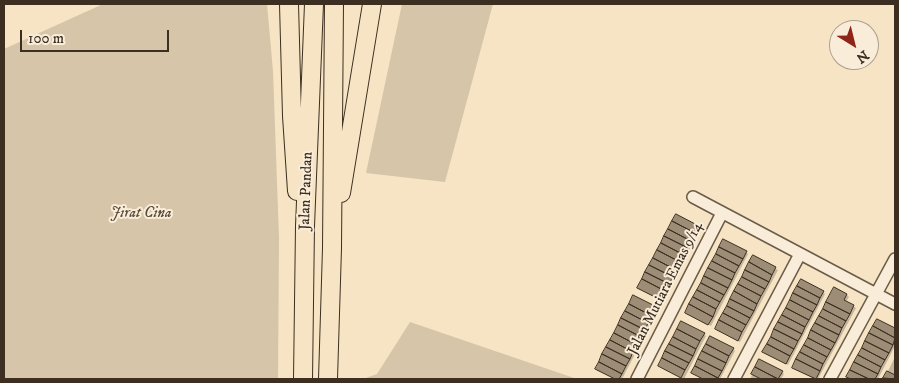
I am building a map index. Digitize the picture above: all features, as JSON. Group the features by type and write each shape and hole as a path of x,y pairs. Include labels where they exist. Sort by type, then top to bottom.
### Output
{"highway":[{"path":"282,4 290,38"},
{"path":"289,4 292,116 304,302"},
{"name":"Jalan Pandan","path":"303,379 305,226 314,4"},
{"path":"332,248 372,4"},
{"name":"Jalan Pandan","path":"328,379 332,248 334,12"}],"street":[{"path":"692,197 895,304"},
{"name":"Jalan Mutiara Emas 9/14","path":"637,379 722,213"},
{"path":"734,379 800,254"},
{"path":"830,379 895,258"}],"green space":[{"name":"Jirat Cina","path":"103,4 267,4 273,71 279,238 278,379 4,379 4,49"},
{"path":"402,4 493,4 445,182 366,173"},
{"path":"410,322 577,379 363,379 377,374"}],"building":[{"path":"676,214 699,226 695,233 672,221"},
{"path":"672,221 695,233 691,241 668,229"},
{"path":"668,229 691,241 688,248 664,236"},
{"path":"664,236 688,248 684,255 661,243"},
{"path":"723,239 747,251 743,259 719,247"},
{"path":"661,243 684,255 680,262 657,250"},
{"path":"719,247 743,259 739,266 716,254"},
{"path":"657,250 680,262 676,270 653,258"},
{"path":"716,254 739,266 735,273 712,261"},
{"path":"753,255 776,267 772,275 749,262"},
{"path":"653,258 676,270 673,277 649,265"},
{"path":"712,261 735,273 732,280 708,268"},
{"path":"749,262 772,275 769,282 745,270"},
{"path":"649,265 673,277 669,284 645,272"},
{"path":"708,268 732,280 728,288 704,276"},
{"path":"745,270 769,282 765,289 742,277"},
{"path":"645,272 669,284 665,291 642,279"},
{"path":"704,276 728,288 724,295 701,283"},
{"path":"742,277 765,289 761,296 738,284"},
{"path":"642,279 665,291 661,300 637,288"},
{"path":"801,279 824,291 820,298 797,286"},
{"path":"701,283 724,295 720,302 697,290"},
{"path":"738,284 761,296 757,304 734,291"},
{"path":"797,286 820,298 817,305 793,293"},
{"path":"834,287 847,294 844,300 854,305 850,314 826,302"},
{"path":"697,290 720,302 716,309 693,297"},
{"path":"734,291 757,304 754,311 730,299"},
{"path":"793,293 817,305 813,312 790,300"},
{"path":"633,295 657,307 652,316 629,304"},
{"path":"693,297 716,309 713,317 689,304"},
{"path":"730,299 754,311 750,318 727,306"},
{"path":"790,300 813,312 809,320 786,308"},
{"path":"826,302 850,314 846,321 823,309"},
{"path":"629,304 652,316 648,323 625,311"},
{"path":"689,304 713,317 708,325 685,313"},
{"path":"727,306 750,318 746,325 723,313"},
{"path":"786,308 809,320 805,327 782,315"},
{"path":"823,309 846,321 842,328 819,316"},
{"path":"625,311 648,323 645,330 621,318"},
{"path":"723,313 746,325 742,332 719,320"},
{"path":"782,315 805,327 802,334 778,322"},
{"path":"819,316 842,328 839,335 815,323"},
{"path":"621,318 645,330 641,337 618,325"},
{"path":"877,319 895,328 895,338 873,326"},
{"path":"719,320 742,332 738,341 715,329"},
{"path":"681,321 705,333 700,341 677,329"},
{"path":"778,322 802,334 798,341 774,329"},
{"path":"815,323 839,335 835,343 811,330"},
{"path":"618,325 641,337 637,345 614,333"},
{"path":"873,326 895,338 893,345 869,333"},
{"path":"677,329 700,341 696,349 673,337"},
{"path":"774,329 798,341 794,349 771,337"},
{"path":"811,330 835,343 831,350 808,338"},
{"path":"614,333 637,345 633,352 610,340"},
{"path":"869,333 893,345 889,353 865,341"},
{"path":"710,336 734,348 729,356 706,344"},
{"path":"673,337 696,349 693,356 669,344"},
{"path":"771,337 794,349 790,356 767,344"},
{"path":"808,338 831,350 827,357 804,345"},
{"path":"610,340 633,352 630,359 606,347"},
{"path":"865,341 889,353 885,360 862,348"},
{"path":"669,344 693,356 689,363 665,351"},
{"path":"706,344 729,356 726,363 702,351"},
{"path":"767,344 790,356 786,364 762,352"},
{"path":"804,345 827,357 823,364 800,352"},
{"path":"606,347 630,359 626,366 602,354"},
{"path":"862,348 885,360 881,367 858,355"},
{"path":"665,351 689,363 685,370 662,358"},
{"path":"702,351 726,363 722,371 698,359"},
{"path":"800,352 823,364 820,371 796,359"},
{"path":"602,354 626,366 622,374 599,362"},
{"path":"858,355 881,367 878,374 854,362"},
{"path":"662,358 685,370 681,378 658,366"},
{"path":"698,359 722,371 718,378 695,366"},
{"path":"759,359 783,371 778,379 755,367"},
{"path":"796,359 820,371 816,379 792,368"},
{"path":"599,362 622,374 619,379 615,379 595,369"},
{"path":"854,362 878,374 875,379 869,379 850,370"},
{"path":"695,366 718,378 703,379 691,373"},
{"path":"755,367 778,379 761,379 751,374"},
{"path":"850,370 869,379 851,379 846,377"},
{"path":"887,371 895,375 895,379 883,378"}]}
